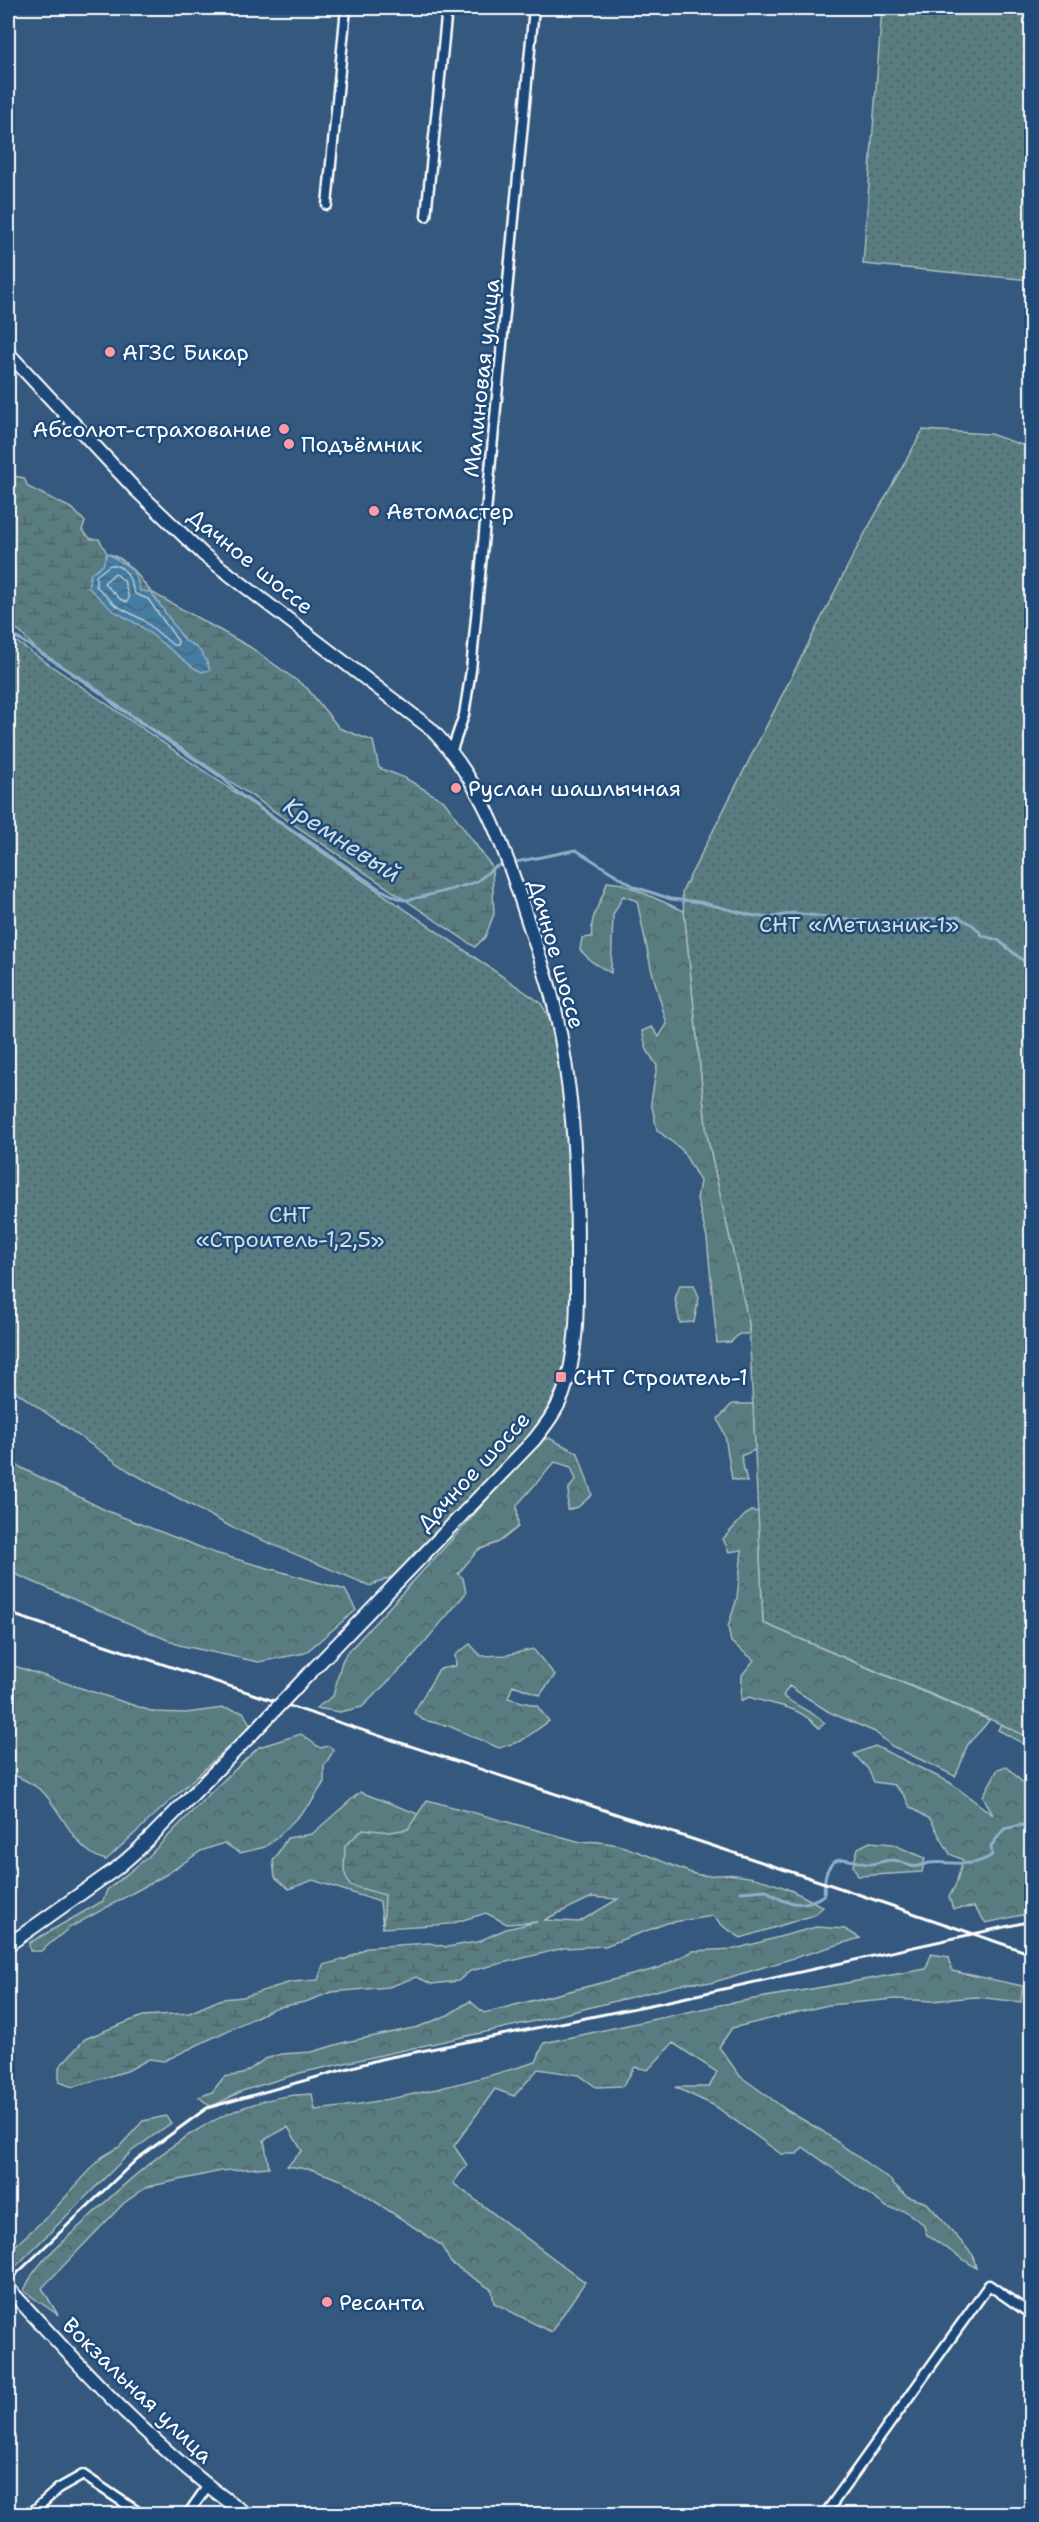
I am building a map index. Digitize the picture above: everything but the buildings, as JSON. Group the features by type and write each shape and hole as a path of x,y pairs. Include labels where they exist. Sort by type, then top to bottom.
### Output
{"main road":[{"name":"Дачное шоссе","path":"8,353 135,489 204,555 429,728 452,750 480,794 506,851 551,993 566,1070 574,1146 577,1231 576,1327 569,1372 555,1412 534,1440 139,1849 117,1868 8,1945"},
{"name":"Вокзальная улица","path":"8,2288 146,2435 207,2487 246,2514"}],"street":[{"path":"327,206 346,8"},
{"path":"426,216 447,8"},
{"name":"Малиновая улица","path":"452,750 464,715 471,670 534,8"},
{"path":"825,2514 989,2285 1032,2315"},
{"path":"30,2514 58,2489 83,2475 141,2514"},
{"path":"188,2514 207,2487"}],"green space":[{"path":"882,8 1031,8 1031,280 863,264"},
{"name":"СНТ «Метизник-1»","path":"923,430 990,434 1031,448 1031,1739 1001,1724 763,1623 749,1324 707,1136 682,892 859,544"},
{"path":"13,476 24,478 28,487 73,509 85,522 82,530 91,539 99,539 107,553 121,559 151,592 250,647 307,688 339,728 373,741 379,768 405,778 444,801 492,867 494,914 485,937 475,947 39,652 8,620 8,482"},
{"name":"СНТ «Строитель-1,2,5»","path":"8,636 541,1003 553,1026 570,1146 574,1312 561,1380 536,1431 394,1576 370,1586 231,1527 129,1471 8,1386"},
{"path":"607,882 623,884 684,911 707,1136 749,1324 749,1334 739,1334 731,1342 717,1343 707,1238 697,1199 700,1181 682,1150 657,1130 651,1102 657,1066 647,1050 642,1031 652,1027 659,1037 667,1024 651,968 637,901 623,896 613,915 611,973 592,962 580,950 582,938 592,937 592,922"},
{"path":"680,1285 694,1285 699,1297 694,1322 680,1323 675,1299"},
{"path":"732,1404 753,1404 755,1450 741,1456 747,1482 732,1479 725,1436 718,1419"},
{"path":"549,1438 578,1453 592,1495 578,1507 567,1510 569,1488 576,1480 571,1467 555,1462 517,1505 518,1527 499,1542 478,1550 458,1574 463,1578 466,1593 407,1663 362,1707 340,1712 316,1708 333,1696 342,1661 347,1653 466,1524 536,1442"},
{"path":"8,1461 107,1511 215,1553 345,1590 356,1610 305,1653 258,1662 179,1645 8,1571"},
{"path":"752,1511 758,1512 763,1623 989,1720 967,1746 955,1776 892,1746 875,1732 829,1712 789,1686 783,1696 825,1723 819,1728 802,1714 786,1707 749,1697 741,1701 742,1675 754,1660 731,1642 728,1627 737,1598 742,1550 729,1552 723,1539 745,1515"},
{"path":"470,1644 481,1656 507,1655 533,1649 555,1675 540,1695 513,1685 508,1698 537,1706 549,1721 521,1741 499,1748 449,1726 423,1720 414,1712 439,1669 456,1666 455,1655"},
{"path":"8,1664 154,1712 186,1713 223,1708 243,1712 251,1726 106,1860 95,1856 78,1841 44,1793 8,1772"},
{"path":"1001,1724 1031,1739 1031,1748 998,1730"},
{"path":"301,1734 320,1748 329,1746 334,1750 324,1766 324,1782 311,1803 265,1847 240,1853 224,1843 201,1851 167,1874 69,1928 41,1951 30,1951 29,1943 103,1901 107,1890 148,1857 208,1795 259,1747"},
{"path":"875,1746 949,1782 993,1815 983,1796 998,1769 1006,1766 1022,1782 1031,1785 1031,1913 986,1923 974,1907 953,1909 949,1897 956,1884 963,1860 950,1854 930,1819 910,1807 904,1795 894,1785 874,1782 868,1769 854,1754"},
{"path":"360,1792 447,1825 383,1917 383,1928 380,1902 313,1880 289,1889 275,1877 273,1861 287,1838 312,1834"},
{"path":"427,1800 581,1842 625,1847 695,1874 732,1875 760,1879 792,1891 823,1907 814,1915 741,1938 724,1927 713,1916 667,1923 605,1946 564,1948 470,1971 458,1981 432,1984 416,1977 389,1987 332,1992 305,2002 275,2008 164,2061 149,2059 127,2071 73,2087 59,2082 59,2067 85,2039 143,2016 189,2013 222,1999 243,1997 291,1982 318,1980 323,1965 346,1959 368,1947 429,1943 447,1947 477,1942 506,1929 537,1922 507,1924 486,1913 450,1924 383,1928 385,1895 349,1885 344,1871 345,1846 363,1829 390,1832 408,1829","holes":["592,1897 618,1899 579,1922 544,1920"]},
{"path":"870,1842 892,1844 925,1858 922,1872 858,1876 853,1866 858,1848"},
{"path":"816,1927 845,1929 860,1938 711,1983 691,1982 544,2019 300,2073 242,2091 211,2107 199,2097 212,2092 224,2077 243,2074 265,2059 282,2054 312,2052 346,2042 418,2027 448,2015 470,2001 484,2013 659,1968 693,1951 735,1949"},
{"path":"931,1954 949,1957 952,1971 1023,1986 1021,2002 976,1997 932,2001 896,1999 828,2005 732,2028 719,2047 740,2076 890,2180 906,2196 927,2203 973,2255 976,2268 927,2235 923,2224 905,2211 888,2208 803,2147 797,2154 781,2154 715,2106 675,2087 709,2087 717,2072 673,2043 648,2070 635,2067 623,2086 596,2087 579,2075 538,2069 514,2096 495,2089 454,2146 467,2165 453,2183 585,2282 551,2332 494,2303 492,2290 451,2263 441,2245 344,2181 313,2170 287,2166 302,2151 288,2127 264,2140 269,2167 221,2171 147,2187 124,2203 42,2288 58,2315 24,2291 42,2262 132,2178 187,2136 216,2119 246,2106 278,2097 312,2094 315,2110 427,2091 536,2062 544,2043 720,2005 926,1969"},
{"path":"166,2116 171,2123 132,2151 12,2270 8,2263 8,2252 49,2215 102,2157 119,2147 143,2121"}],"water":[{"path":"107,553 132,571 140,591 151,592 185,641 201,652 210,670 202,672 194,668 139,625 112,610 88,587 91,573 103,565"}],"waterway":[{"name":"Кремневый","path":"8,632 93,686 116,706 221,777 241,795 381,890 395,897 408,900 463,886 477,881 492,869 504,864"},
{"name":"Кремневый","path":"511,863 576,850 635,887 671,899 700,902 769,918 793,913 879,923 958,917 973,925 983,936 998,940 1032,968"},
{"path":"741,1892 766,1890 787,1902 801,1904 824,1895 827,1871 836,1861 849,1860 870,1864 894,1860 914,1866 938,1862 961,1864 976,1862 992,1855 991,1846 1004,1829 1022,1825 1032,1828"}],"railway":[{"path":"8,1613 840,1888 1032,1954"},
{"path":"8,2282 137,2159 207,2108 381,2059 660,2003 1032,1921"}],"place":[{"name":"АГЗС Бикар","path":"110,352"},
{"name":"Абсолют-страхование","path":"284,429"},
{"name":"Подъёмник","path":"289,444"},
{"name":"Автомастер","path":"374,511"},
{"name":"Руслан шашлычная","path":"456,788"},
{"name":"СНТ Строитель-1","path":"561,1377"},
{"name":"Ресанта","path":"327,2302"}]}
